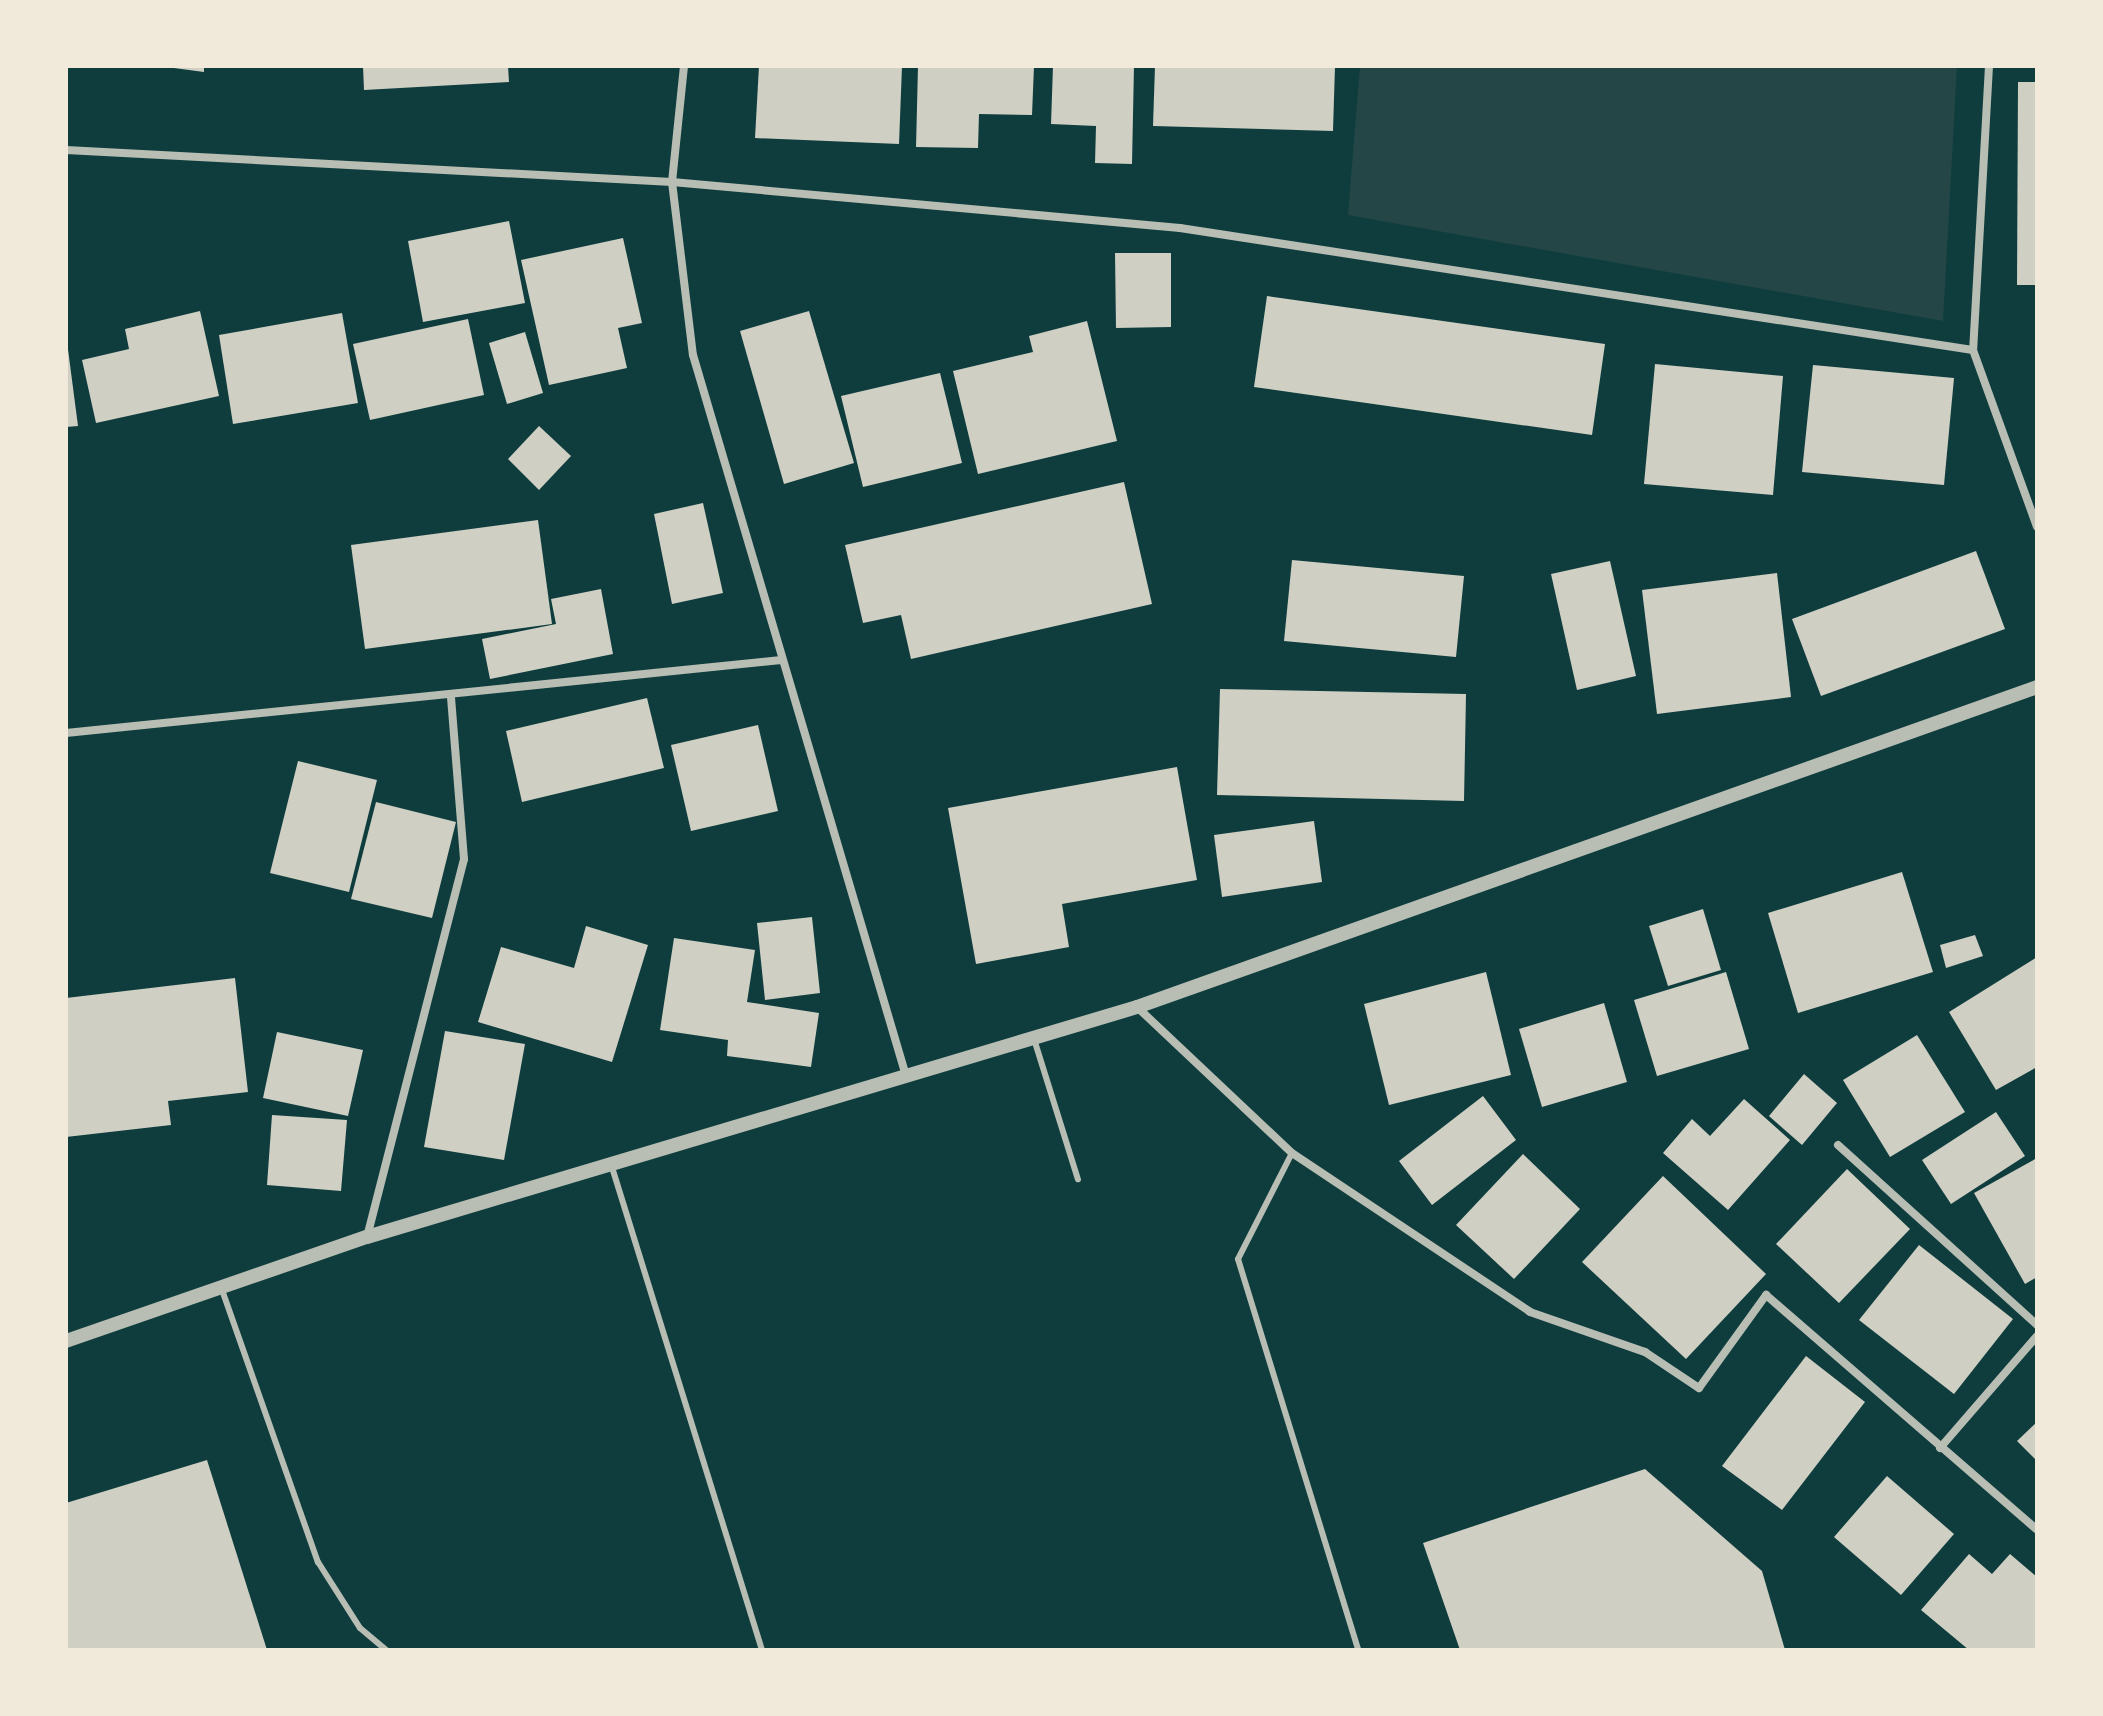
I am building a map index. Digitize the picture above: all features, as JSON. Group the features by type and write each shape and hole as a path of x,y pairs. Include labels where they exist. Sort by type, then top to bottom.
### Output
{"street":[{"path":"684,66 672,182 693,355 907,1078"},
{"path":"1989,66 1973,350 2037,527"},
{"path":"66,150 672,182 1180,228 1973,350"},
{"path":"66,733 451,697 781,660"},
{"path":"66,1341 367,1237 1137,1007 2037,687"},
{"path":"367,1237 464,859 451,697"},
{"path":"1137,1007 1292,1153 1530,1312 1645,1352 1699,1388 1766,1295 2037,1530"},
{"path":"1838,1145 2037,1325"},
{"path":"1940,1448 2037,1336"}],"lane":[{"path":"1034,1039 1078,1179"},
{"path":"1292,1153 1238,1259 1358,1650"},
{"path":"611,1164 762,1650"},
{"path":"221,1287 318,1562 360,1628 386,1650"}],"shaded area":[{"path":"1360,66 1957,66 1943,321 1348,215"}],"building":[{"path":"159,66 204,66 204,72"},
{"path":"363,66 508,66 509,82 364,90"},
{"path":"759,66 902,66 899,144 755,138"},
{"path":"918,66 1034,66 1032,115 979,114 978,148 916,147"},
{"path":"1053,66 1134,66 1132,164 1095,163 1096,126 1051,124"},
{"path":"1155,66 1335,66 1333,131 1153,126"},
{"path":"2018,82 2037,82 2037,285 2017,285"},
{"path":"509,221 525,303 423,322 408,241"},
{"path":"623,238 642,323 618,328 627,368 549,385 521,260"},
{"path":"1115,253 1171,253 1171,327 1116,328"},
{"path":"1267,296 1605,344 1592,435 1254,387"},
{"path":"200,311 219,396 96,423 82,360 129,349 125,329"},
{"path":"809,311 854,463 784,484 740,331"},
{"path":"342,313 358,403 233,424 219,335"},
{"path":"468,319 484,395 370,420 353,344"},
{"path":"1087,321 1117,441 978,474 953,371 1033,352 1029,336"},
{"path":"525,332 543,393 507,404 489,343"},
{"path":"66,334 78,426 66,427"},
{"path":"1655,364 1783,376 1773,495 1644,484"},
{"path":"1813,365 1954,378 1944,485 1802,472"},
{"path":"940,373 962,463 863,487 841,396"},
{"path":"539,426 571,456 539,490 508,459"},
{"path":"1124,482 1152,604 911,659 901,615 863,623 845,545"},
{"path":"703,503 723,593 672,604 654,514"},
{"path":"538,520 552,624 365,649 351,545"},
{"path":"1976,551 2005,629 1821,696 1792,619"},
{"path":"1292,560 1464,576 1456,657 1284,641"},
{"path":"1610,561 1636,676 1577,690 1551,574"},
{"path":"1777,573 1791,697 1657,714 1642,590"},
{"path":"601,589 613,654 490,679 482,639 556,624 551,599"},
{"path":"1220,689 1466,694 1464,801 1217,795"},
{"path":"647,698 664,768 522,802 506,731"},
{"path":"758,725 778,811 691,831 671,745"},
{"path":"298,761 377,780 349,892 270,873"},
{"path":"1177,767 1197,880 1062,904 1069,947 976,964 948,808"},
{"path":"376,802 456,822 432,918 351,899"},
{"path":"1314,821 1322,882 1222,897 1214,835"},
{"path":"1902,872 1933,972 1798,1013 1768,913"},
{"path":"1703,909 1721,970 1668,986 1649,926"},
{"path":"812,917 820,993 765,1000 757,923"},
{"path":"586,926 648,945 612,1062 478,1022 501,947 574,968"},
{"path":"1975,935 1983,956 1946,968 1940,945"},
{"path":"674,938 755,950 747,1002 819,1013 811,1067 727,1056 728,1040 660,1030"},
{"path":"2037,957 2037,1067 1996,1090 1949,1012"},
{"path":"1486,972 1511,1075 1389,1105 1364,1004"},
{"path":"1726,972 1749,1049 1657,1076 1634,1000"},
{"path":"235,978 248,1092 168,1101 171,1125 66,1137 66,998"},
{"path":"1604,1003 1627,1082 1542,1107 1519,1029"},
{"path":"445,1031 525,1044 504,1160 424,1147"},
{"path":"277,1032 363,1050 348,1116 263,1098"},
{"path":"1917,1035 1965,1112 1890,1157 1843,1080"},
{"path":"1804,1074 1837,1103 1802,1145 1769,1116"},
{"path":"1483,1096 1516,1140 1432,1205 1399,1161"},
{"path":"1744,1099 1790,1140 1728,1210 1663,1153 1692,1119 1710,1136"},
{"path":"1996,1112 2025,1156 1951,1204 1922,1160"},
{"path":"272,1115 347,1120 341,1191 267,1185"},
{"path":"1523,1154 1580,1209 1514,1279 1456,1225"},
{"path":"2037,1158 2037,1277 2025,1284 1974,1193"},
{"path":"1847,1169 1910,1229 1839,1303 1776,1244"},
{"path":"1663,1176 1766,1274 1686,1359 1582,1262"},
{"path":"1919,1245 2013,1319 1954,1394 1859,1320"},
{"path":"1806,1356 1865,1402 1782,1510 1722,1466"},
{"path":"2037,1422 2037,1461 2017,1441"},
{"path":"207,1460 267,1650 66,1650 66,1503"},
{"path":"1645,1469 1762,1571 1785,1650 1460,1650 1423,1543"},
{"path":"1887,1476 1954,1534 1901,1595 1834,1537"},
{"path":"1969,1554 1992,1574 2010,1554 2037,1577 2037,1650 1969,1650 1921,1610"}]}
